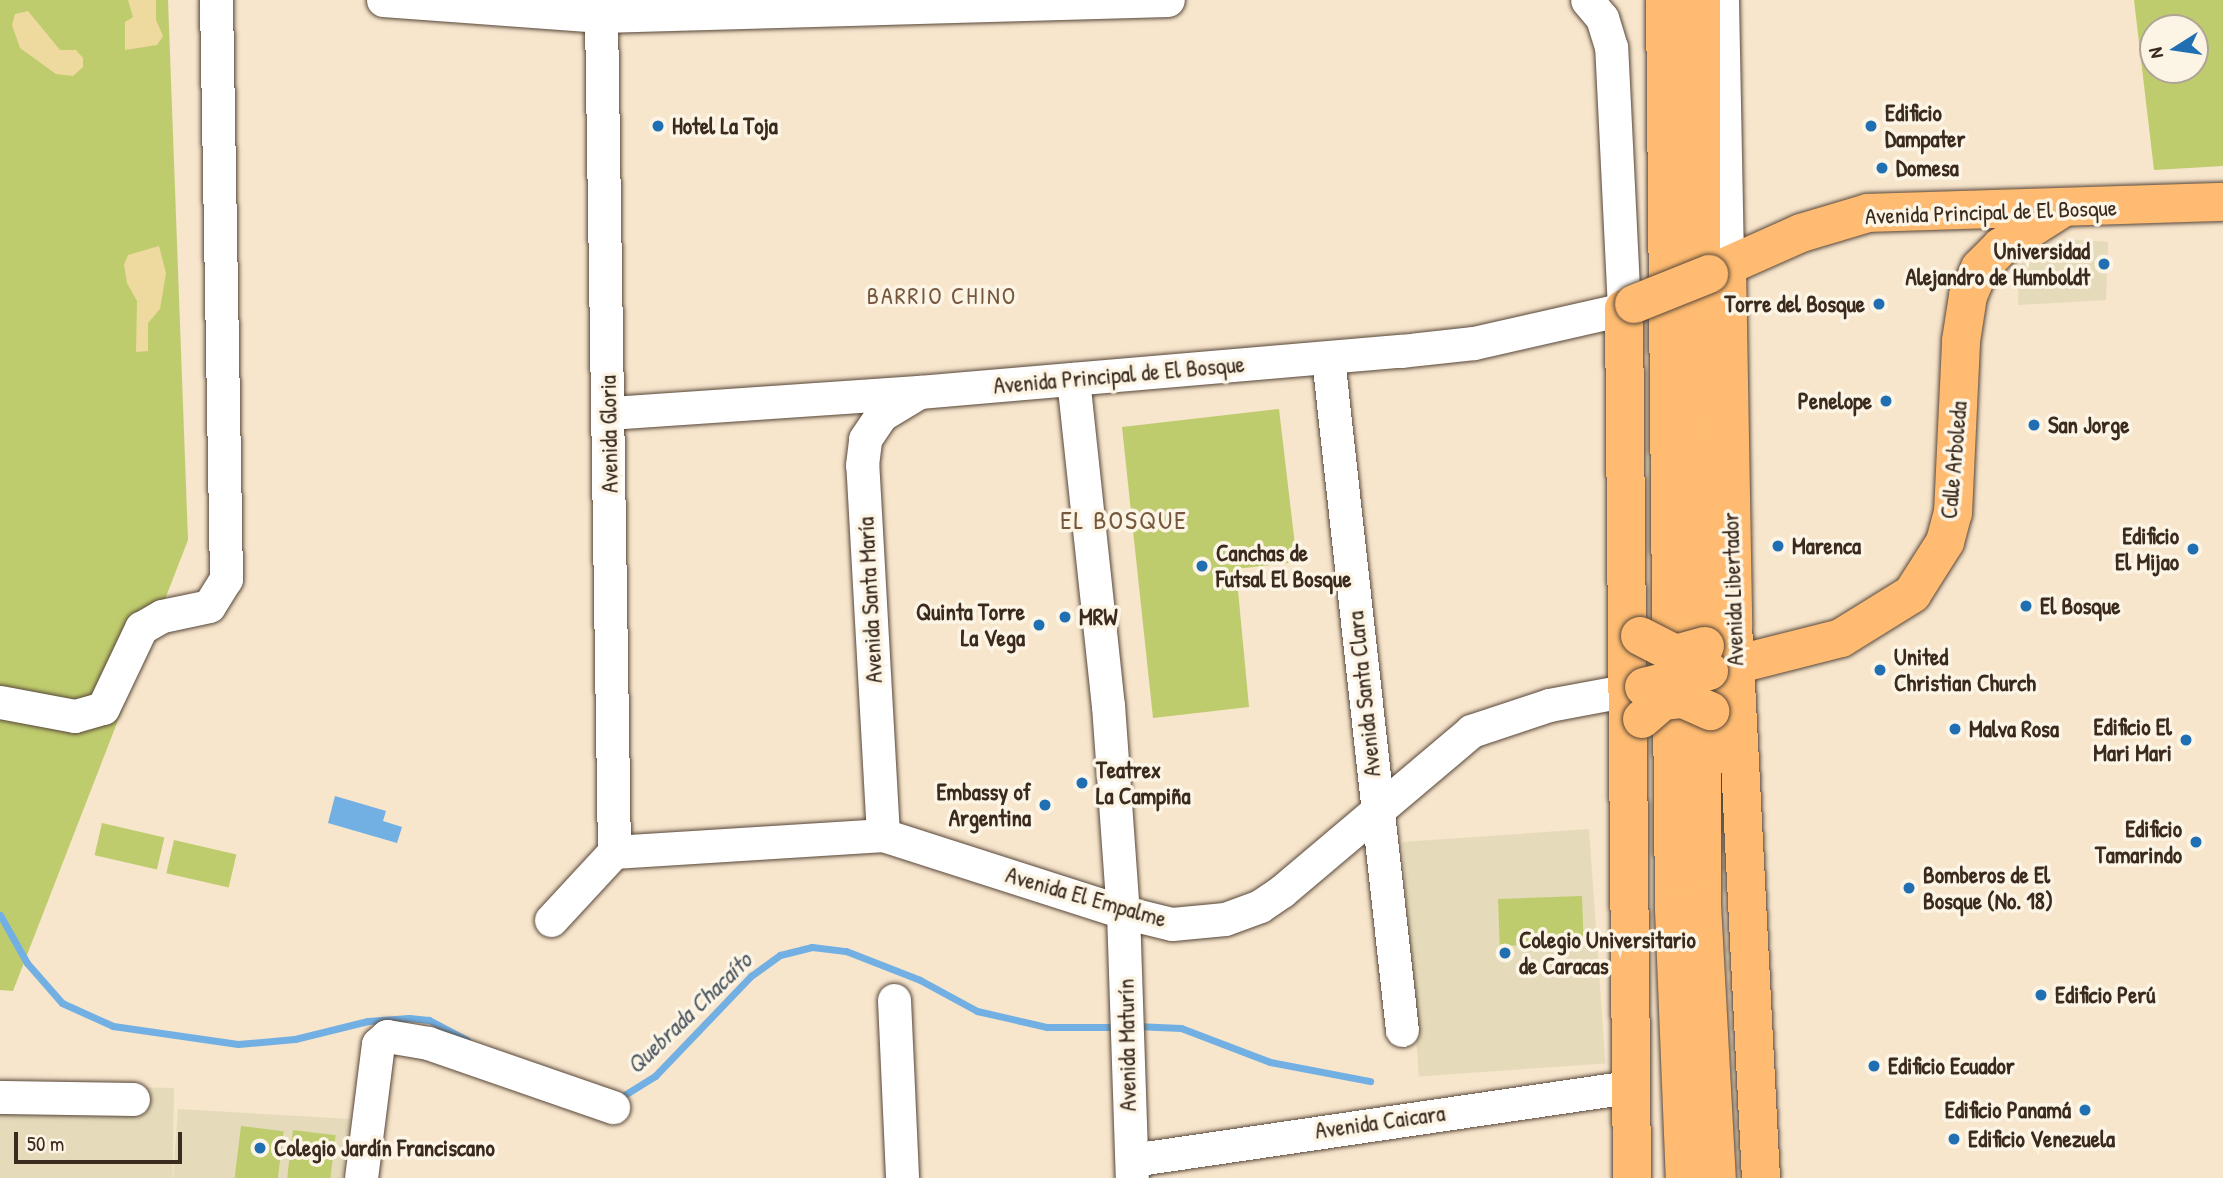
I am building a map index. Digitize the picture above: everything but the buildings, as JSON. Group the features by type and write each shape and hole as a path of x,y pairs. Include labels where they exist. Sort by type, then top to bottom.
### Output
{"main road":[{"path":"1665,0 1673,824 1685,1178"},
{"name":"Avenida Libertador","path":"1701,0 1700,776 1702,905 1717,1178"},
{"name":"Avenida Principal de El Bosque","path":"1629,307 1801,233 1868,213 2223,202"},
{"name":"Calle Arboleda","path":"1720,652 1842,638 1891,611 1912,594 1930,571 1945,542 1953,513 1968,296 1980,268 2001,247 2062,209"},
{"name":"Avenida Libertador","path":"1718,270 1720,652 1761,1178"},
{"path":"1629,307 1635,631 1629,1087 1632,1178"},
{"path":"1635,631 1675,654 1720,652"},
{"path":"1635,708 1720,652"},
{"path":"1635,708 1683,699 1725,722"},
{"path":"1700,776 1735,1178"},
{"path":"1660,1178 1654,902 1660,863 1673,824"}],"street":[{"path":"0,702 75,716 103,708 141,628 162,616 209,606 226,579 216,0"},
{"path":"383,0 601,16 1168,0"},
{"path":"1587,0 1602,18 1611,47 1629,307"},
{"name":"Avenida Libertador","path":"1718,270 1723,0"},
{"name":"Avenida Gloria","path":"601,16 610,412 614,852"},
{"name":"Avenida Principal de El Bosque","path":"610,412 919,392 1328,358 1474,343 1629,307"},
{"name":"Avenida Santa Clara","path":"1328,358 1402,1030"},
{"name":"Avenida Maturín","path":"1073,379 1108,705 1124,912 1132,1169"},
{"name":"Avenida Santa María","path":"883,835 862,466 865,439 881,415 919,392"},
{"name":"Avenida El Empalme","path":"614,852 883,835 1124,912 1172,924 1225,919 1261,906 1471,731 1549,705 1635,708"},
{"path":"551,920 614,852"},
{"path":"894,1000 902,1178"},
{"path":"361,1178 378,1044 387,1036 428,1043 613,1107"},
{"name":"Avenida Caicara","path":"1132,1169 1629,1087"},
{"path":"0,1097 133,1099"}],"shaded area":[{"path":"2065,239 2108,242 2106,300 2018,305 2019,265"},
{"name":"Colegio Universitario de Caracas","path":"1589,829 1605,1063 1419,1076 1402,842"},
{"path":"0,1085 174,1088 172,1178 0,1178"},
{"name":"Colegio Jardín Franciscano","path":"178,1109 350,1119 342,1178 173,1178"}],"green space":[{"path":"0,0 168,0 188,540 13,991 0,990"},
{"path":"2134,0 2223,0 2223,166 2154,170 2144,84 2209,84 2209,14 2139,14 2139,42"},
{"name":"Canchas de Futsal El Bosque","path":"1279,409 1297,562 1236,569 1249,707 1153,718 1122,427"},
{"path":"102,823 164,837 157,870 95,855"},
{"path":"174,840 236,854 229,888 166,873"},
{"path":"1582,896 1584,943 1500,946 1498,899"},
{"path":"241,1126 284,1131 278,1178 235,1178"},
{"path":"293,1130 336,1135 330,1178 287,1178"}],"sand":[{"path":"128,0 156,0 156,20 163,36 157,45 125,50 125,22 133,17"},
{"path":"28,11 60,50 76,50 83,58 83,67 73,76 56,74 20,48 12,25 15,14"},
{"path":"159,246 166,273 160,309 148,323 148,351 136,352 137,301 127,283 124,265 128,255"}],"water":[{"path":"335,796 386,811 383,821 402,827 397,843 328,823"}],"waterway":[{"name":"Quebrada Chacaíto","path":"0,915 27,963 62,1003 113,1026 238,1044 295,1039 368,1021 409,1018 429,1020 467,1040"},
{"name":"Quebrada Chacaíto","path":"618,1099 655,1076 751,976 780,955 812,947 846,951 920,980 977,1011 1047,1027 1120,1027"},
{"name":"Quebrada Chacaíto","path":"1135,1026 1181,1028 1270,1062 1370,1081"}],"place":[{"name":"Hotel La Toja","path":"658,126"},
{"name":"Edificio Dampater","path":"1871,126"},
{"name":"Domesa","path":"1882,168"},
{"name":"Universidad Alejandro de Humboldt","path":"2104,264"},
{"name":"Torre del Bosque","path":"1879,304"},
{"name":"Penelope","path":"1886,401"},
{"name":"San Jorge","path":"2034,425"},
{"name":"Marenca","path":"1778,546"},
{"name":"Edificio El Mijao","path":"2193,549"},
{"name":"Canchas de Futsal El Bosque","path":"1202,566"},
{"name":"El Bosque","path":"2026,606"},
{"name":"MRW","path":"1065,617"},
{"name":"Quinta Torre La Vega","path":"1039,625"},
{"name":"United Christian Church","path":"1880,670"},
{"name":"Malva Rosa","path":"1955,729"},
{"name":"Edificio El Mari Mari","path":"2186,740"},
{"name":"Teatrex La Campiña","path":"1082,783"},
{"name":"Embassy of Argentina","path":"1045,805"},
{"name":"Edificio Tamarindo","path":"2196,842"},
{"name":"Bomberos de El Bosque (No. 18)","path":"1909,888"},
{"name":"Colegio Universitario de Caracas","path":"1505,953"},
{"name":"Edificio Perú","path":"2041,995"},
{"name":"Edificio Ecuador","path":"1874,1066"},
{"name":"Edificio Panamá","path":"2085,1110"},
{"name":"Edificio Venezuela","path":"1954,1139"},
{"name":"Colegio Jardín Franciscano","path":"260,1148"}],"district":[{"name":"BARRIO CHINO","path":"942,296"},
{"name":"EL BOSQUE","path":"1124,520"}]}
